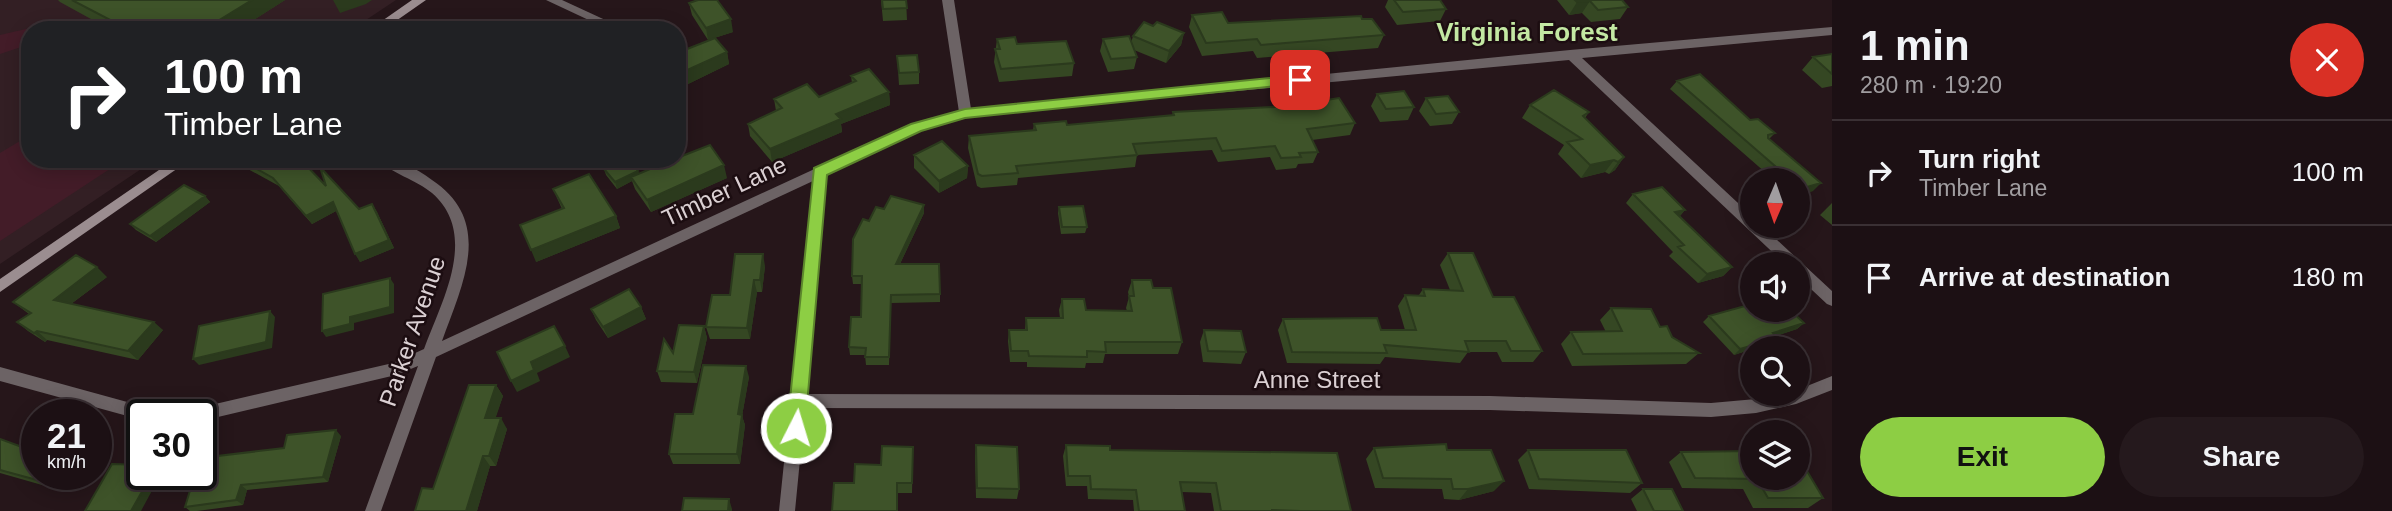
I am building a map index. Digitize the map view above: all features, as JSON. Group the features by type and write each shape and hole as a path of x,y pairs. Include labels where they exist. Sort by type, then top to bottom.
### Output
{"street":[{"path":"388,21 420,0"},
{"path":"552,0 600,21"},
{"path":"948,0 965,113"},
{"name":"Timber Lane","path":"217,411 379,374 430,354 916,127 965,113 1832,31"},
{"path":"1570,54 1740,214"},
{"path":"0,286 172,168"},
{"name":"Parker Avenue","path":"373,511 460,270 464,248 462,228 456,210 442,191 400,168"},
{"path":"788,511 820,172"},
{"path":"1766,238 1781,252"},
{"path":"1810,279 1832,300"},
{"path":"0,374 126,409"},
{"name":"Anne Street","path":"798,401 1490,403 1712,410 1756,406 1796,397 1832,383"}],"shaded area":[{"path":"0,0 396,0 364,21 21,21 21,168 143,168 0,264"},
{"path":"21,30 21,47 0,54 0,35"},
{"path":"21,140 21,168 111,168 0,241 0,153"}],"building":[{"path":"72,0 252,0 218,21 112,21"},
{"path":"717,0 731,19 706,28 689,3"},
{"path":"882,0 906,0 907,8 883,9"},
{"path":"1394,0 1440,0 1446,9 1403,12"},
{"path":"1575,0 1622,0 1628,7 1598,10 1590,1"},
{"path":"1222,12 1228,23 1361,16 1362,19 1372,19 1384,35 1261,45 1257,39 1206,43 1192,15"},
{"path":"1144,22 1153,26 1157,22 1184,33 1169,51 1133,36"},
{"path":"1129,36 1137,57 1111,59 1103,39"},
{"path":"1015,37 1017,44 1066,41 1074,63 1001,69 995,49 1000,49 997,39"},
{"path":"715,38 727,52 686,71 686,49"},
{"path":"1832,54 1832,74 1813,57"},
{"path":"917,55 919,72 899,73 897,56"},
{"path":"869,69 889,92 836,114 841,119 770,149 748,124 782,108 774,99 807,84 819,97 856,81 851,76"},
{"path":"1700,74 1750,120 1758,119 1775,133 1768,135 1768,138 1803,168 1777,168 1677,81"},
{"path":"1554,90 1589,112 1583,116 1624,157 1618,162 1614,160 1590,165 1567,142 1582,139 1530,105"},
{"path":"1404,91 1414,107 1386,109 1377,94"},
{"path":"1448,96 1459,112 1436,114 1426,98"},
{"path":"1339,98 1355,123 1307,129 1318,152 1299,153 1301,157 1281,158 1275,146 1222,151 1216,138 1133,144 1137,155 1016,166 1018,173 982,176 978,174 969,136 1036,130 1034,124 1066,121 1067,125 1174,115 1173,112 1315,105 1313,102"},
{"path":"942,141 968,166 939,181 914,155"},
{"path":"710,145 724,165 647,200 631,177 652,168 686,168 686,154"},
{"path":"255,168 309,168 326,186 321,168 359,209 372,204 389,240 355,254 333,202 306,216 273,178"},
{"path":"636,168 638,171 615,182 604,169"},
{"path":"589,174 616,216 531,250 520,225 564,208 553,189"},
{"path":"1810,174 1821,183 1810,186"},
{"path":"184,185 205,196 150,236 130,224"},
{"path":"1662,187 1685,210 1675,212 1732,267 1707,274 1678,247 1684,245 1633,194"},
{"path":"891,196 924,205 896,264 939,264 940,294 891,295 889,357 865,357 866,348 849,347 851,317 861,317 862,276 852,276 853,239 863,219 869,221 876,207 884,209"},
{"path":"1083,206 1087,227 1062,227 1059,207"},
{"path":"1448,253 1473,253 1493,297 1514,297 1542,351 1511,351 1506,341 1465,341 1469,352 1384,345 1387,353 1292,352 1283,319 1377,318 1381,330 1416,330 1405,295 1425,296 1423,289 1463,291"},
{"path":"735,254 763,254 760,280 754,280 747,328 706,327 712,295 730,295"},
{"path":"76,255 97,267 54,300 154,322 128,351 37,331 34,333 17,322 31,313 13,302"},
{"path":"390,278 390,307 350,317 350,324 322,331 323,294"},
{"path":"1132,280 1151,280 1153,288 1171,288 1182,342 1105,342 1106,352 1087,351 1087,357 1029,356 1028,351 1011,351 1009,330 1027,330 1026,318 1063,318 1062,299 1084,299 1086,310 1132,311 1129,296 1134,296"},
{"path":"629,289 641,307 603,327 591,309"},
{"path":"1740,307 1740,322 1804,323 1773,333 1776,336 1740,336 1740,349 1709,316"},
{"path":"1611,308 1651,309 1660,327 1667,326 1672,337 1699,353 1583,354 1571,332 1622,331"},
{"path":"270,311 266,342 193,359 199,326"},
{"path":"679,325 704,326 694,372 657,371 664,339 673,353"},
{"path":"554,326 565,346 531,362 534,370 511,381 497,352"},
{"path":"1204,330 1241,331 1246,352 1208,351"},
{"path":"703,365 746,366 738,414 742,415 737,454 669,454 675,414 693,414"},
{"path":"469,385 496,385 485,418 501,418 489,456 483,456 466,511 415,511 422,488 433,489"},
{"path":"336,430 323,477 241,485 236,500 185,507 190,490 217,490 217,456 284,448 287,435"},
{"path":"0,439 21,447 21,476 0,470"},
{"path":"1446,444 1447,450 1491,450 1504,481 1468,489 1453,489 1451,479 1383,478 1374,448"},
{"path":"976,445 1017,447 1019,489 977,488"},
{"path":"1066,445 1110,446 1110,450 1337,453 1351,511 1221,511 1216,483 1180,482 1185,511 1139,511 1136,490 1091,489 1090,476 1068,476"},
{"path":"882,446 913,447 912,483 897,483 897,511 832,511 834,483 854,483 855,464 881,465"},
{"path":"1528,450 1626,450 1642,483 1539,479"},
{"path":"1740,451 1740,479 1695,478 1681,452"},
{"path":"112,464 126,464 126,490 143,490 131,511 85,511 97,490 112,490"},
{"path":"1810,476 1823,498 1768,498 1763,490 1810,490"},
{"path":"1643,489 1672,489 1683,511 1654,511"},
{"path":"684,498 729,499 728,511 682,511"}],"district":[{"name":"Virginia Forest","path":"1527,32"}],"route":[{"path":"796,428 820,172 916,127 965,113 1300,80"}]}
